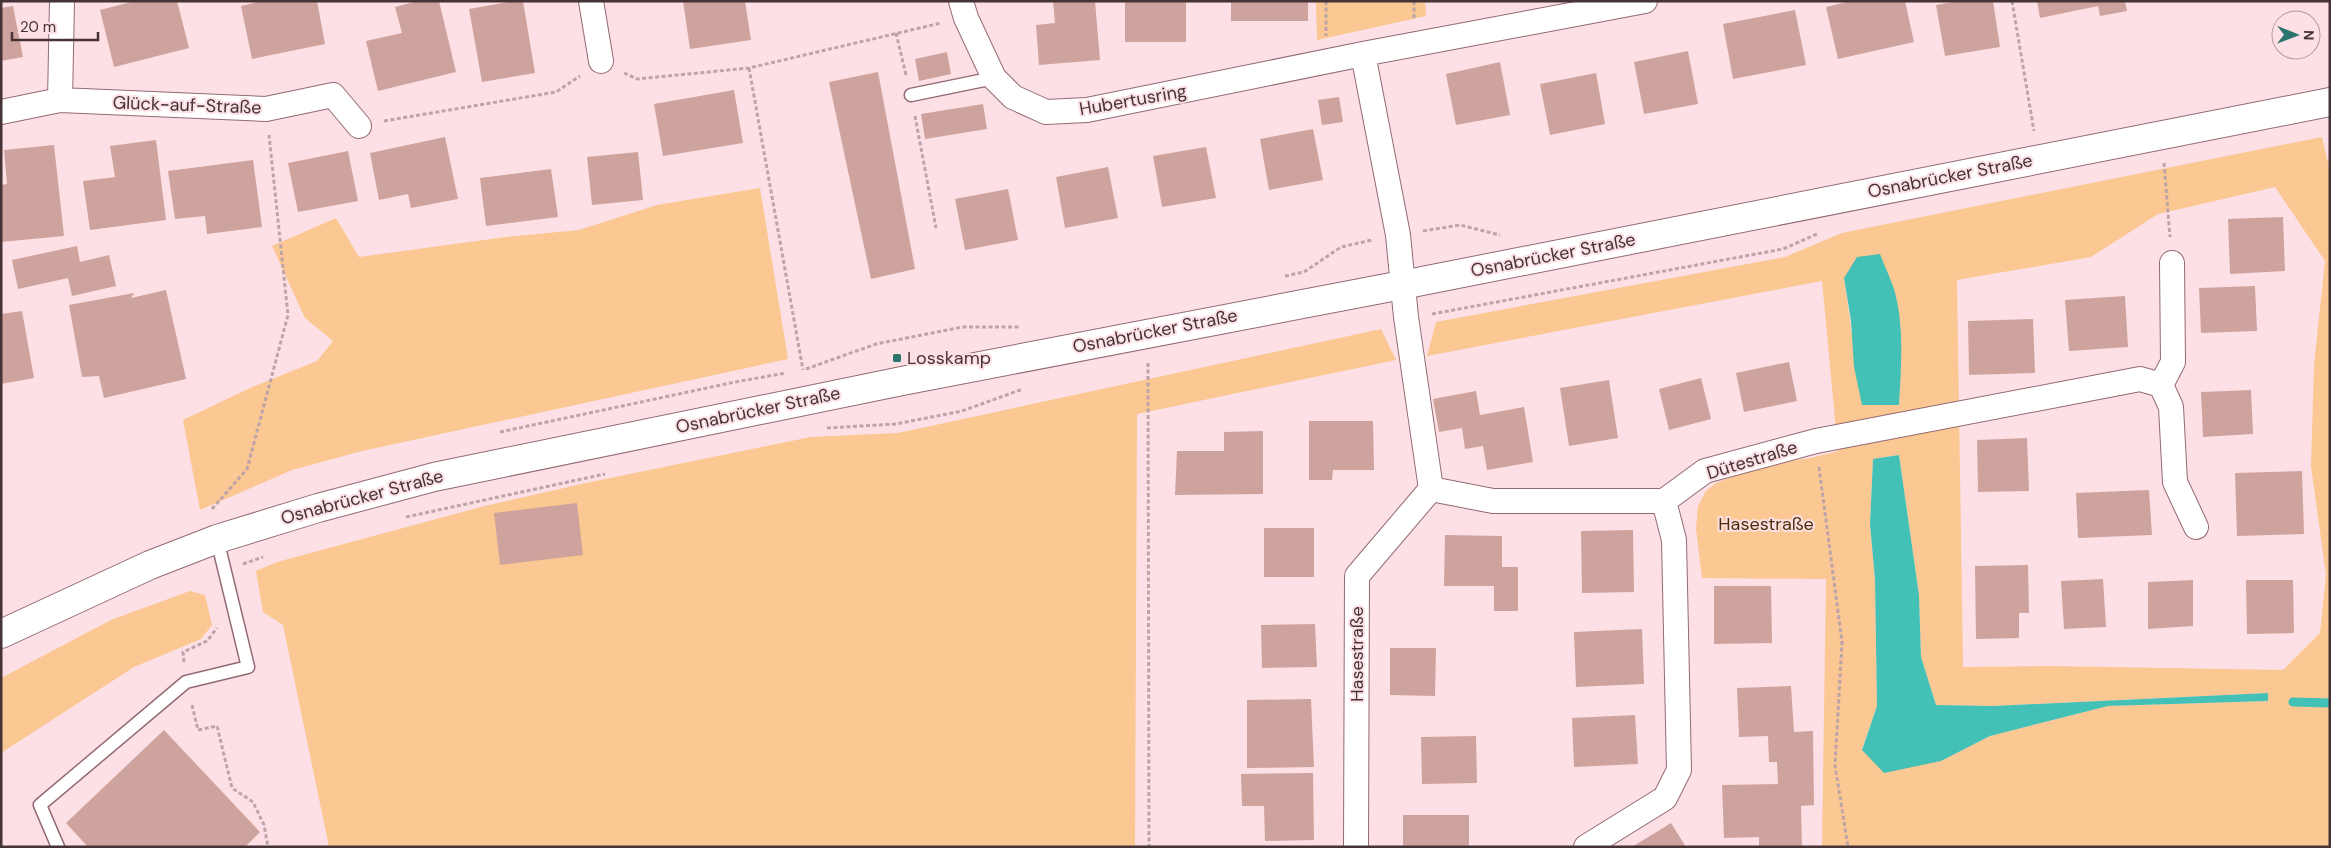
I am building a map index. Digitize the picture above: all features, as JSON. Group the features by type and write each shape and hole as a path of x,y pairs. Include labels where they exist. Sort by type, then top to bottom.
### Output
{"street":[{"path":"60,100 62,1"},
{"path":"591,1 601,62"},
{"name":"Hubertusring","path":"964,9 994,78 1014,97 1046,112 1087,110 1364,54 1645,1"},
{"path":"1364,54 1398,235 1406,317 1431,489 1493,501 1664,501 1674,540 1679,770 1665,798 1586,847"},
{"name":"Glück-auf-Straße","path":"1,112 60,100 266,110 333,95 360,126"},
{"name":"Osnabrücker Straße","path":"1,634 150,565 213,526 318,508 434,477 1143,333 1402,285 2330,102"},
{"path":"2172,263 2173,362 2161,385 2171,407 2175,482 2196,527"},
{"name":"Dütestraße","path":"1664,501 1705,471 1816,441 2140,379 2161,385"},
{"name":"Hasestraße","path":"1356,847 1357,576 1431,489"}],"lane":[{"path":"911,95 994,78"},
{"path":"58,847 40,805 186,682 248,667 226,570 213,526"}],"path":[{"path":"1326,1 1327,62"},
{"path":"2012,1 2034,133"},
{"path":"360,126 556,92 601,62 637,79 749,68 896,33 964,9"},
{"path":"896,33 911,95 936,228"},
{"path":"749,68 803,370"},
{"path":"213,526 247,469 288,315 266,110"},
{"path":"2164,159 2172,263"},
{"path":"1406,317 1434,314 1783,249 1825,231"},
{"path":"1143,333 1148,364 1148,847"},
{"path":"1139,366 1158,362"},
{"path":"823,428 896,424 980,405 1028,387"},
{"path":"1816,441 1842,642 1835,765 1848,847"},
{"path":"405,517 610,473"},
{"path":"226,570 272,554"},
{"path":"216,618 217,628 208,641 183,652 186,682 198,730 217,726 232,788 254,802 264,825 268,847"}],"green space":[{"path":"1316,1 1425,1 1426,16 1317,40"},
{"path":"2322,137 2330,172 2330,847 1822,847 1826,579 1702,578 1696,529 1698,506 1706,491 1716,483 1777,463 1811,458 1838,451 1822,281 1427,356 1436,322 1785,257 1842,233","holes":["2275,187 2325,261 2314,365 2311,466 2326,575 2320,633 2283,670 2049,666 1963,667 1957,280 2091,257 2158,214","1844,278 1899,405 1862,405","1899,455 1919,595 1921,657 1936,705 1993,706 2268,693 2268,701 2108,706 1990,736 1941,761 1862,749 1877,706 1875,580 1870,524 1873,459"]},
{"path":"760,188 788,359 362,451 292,470 200,510 183,420 250,388 317,361 333,341 305,318 272,246 336,218 359,257 506,237 579,230 657,205"},
{"path":"1381,329 1396,360 1137,414 1135,847 329,847 283,625 263,612 256,571 277,562 481,507 586,483 811,437 898,433"},
{"path":"190,591 205,595 212,625 201,639 134,667 1,753 1,678 111,620"}],"water":[{"path":"1880,254 1897,300 1901,330 1899,405 1862,405 1854,367 1851,321 1844,278 1857,257"},
{"path":"1899,455 1919,595 1921,657 1936,705 1993,706 2268,693 2268,701 2108,706 1990,736 1941,761 1884,773 1862,750 1877,706 1875,580 1870,524 1873,459"}],"building":[{"path":"135,1 177,1 189,48 114,67 100,10"},
{"path":"263,1 317,1 325,44 252,59 241,6"},
{"path":"418,1 439,1 456,72 378,91 366,41 402,33 395,7"},
{"path":"523,1 535,73 482,82 469,9"},
{"path":"683,1 745,1 751,40 690,49"},
{"path":"1053,1 1095,1 1100,60 1039,65 1036,25 1055,23"},
{"path":"1125,1 1186,1 1186,42 1125,42"},
{"path":"1231,1 1308,1 1308,21 1231,21"},
{"path":"1851,1 1905,1 1914,42 1838,59 1826,7"},
{"path":"1959,1 1993,1 2000,47 1945,56 1936,5"},
{"path":"2037,1 2125,1 2127,11 2100,16 2098,6 2040,18"},
{"path":"13,6 23,57 1,61 1,8"},
{"path":"1795,10 1806,65 1733,79 1723,24"},
{"path":"1688,51 1698,104 1644,114 1634,62"},
{"path":"947,52 951,74 919,81 915,59"},
{"path":"1500,62 1510,115 1456,125 1446,74"},
{"path":"878,72 915,269 871,279 829,82"},
{"path":"1596,73 1605,124 1550,135 1540,84"},
{"path":"734,90 743,143 663,156 654,104"},
{"path":"1339,97 1343,122 1322,125 1318,100"},
{"path":"983,104 987,129 925,139 921,114"},
{"path":"1313,129 1323,180 1269,190 1260,139"},
{"path":"445,137 458,199 411,208 408,194 379,200 370,153"},
{"path":"156,140 166,220 90,230 83,181 115,177 110,146"},
{"path":"54,145 64,236 1,242 1,185 7,184 4,150"},
{"path":"1206,147 1216,198 1162,207 1153,156"},
{"path":"348,151 358,201 298,212 288,163"},
{"path":"638,152 643,200 592,205 587,157"},
{"path":"253,160 262,227 207,234 205,216 175,219 168,171"},
{"path":"1108,167 1118,218 1065,228 1056,177"},
{"path":"551,169 558,217 486,226 480,178"},
{"path":"1008,189 1018,240 965,250 955,199"},
{"path":"2283,217 2285,271 2230,274 2228,219"},
{"path":"77,246 80,262 109,255 116,286 72,296 68,278 18,289 12,260"},
{"path":"2255,286 2257,331 2201,333 2199,288"},
{"path":"166,290 186,379 104,398 99,376 82,377 69,305 134,293 131,298"},
{"path":"2125,296 2128,347 2069,351 2065,300"},
{"path":"22,311 34,378 1,384 1,314"},
{"path":"2033,319 2035,373 1969,375 1968,321"},
{"path":"1789,362 1797,401 1744,412 1736,373"},
{"path":"1701,378 1711,419 1669,430 1659,389"},
{"path":"1609,380 1618,438 1569,446 1560,388"},
{"path":"2251,390 2253,434 2203,437 2201,392"},
{"path":"1476,391 1480,415 1524,407 1533,462 1487,470 1483,446 1465,449 1462,428 1439,432 1433,399"},
{"path":"1309,421 1373,421 1374,470 1333,470 1332,480 1309,480"},
{"path":"1263,431 1263,494 1175,495 1177,451 1224,451 1224,432"},
{"path":"2027,438 2029,491 1978,492 1977,440"},
{"path":"2302,471 2304,534 2237,536 2235,473"},
{"path":"2149,490 2152,535 2078,538 2076,493"},
{"path":"577,503 583,555 500,565 494,513"},
{"path":"1264,528 1314,528 1314,577 1264,577"},
{"path":"1633,530 1634,592 1582,593 1581,531"},
{"path":"1445,535 1502,536 1502,567 1518,567 1518,611 1494,611 1494,586 1444,586"},
{"path":"2028,565 2029,613 2019,613 2019,638 1976,639 1975,566"},
{"path":"2103,579 2106,627 2064,629 2061,581"},
{"path":"2193,580 2193,626 2148,629 2148,582"},
{"path":"2246,580 2293,580 2294,633 2247,634"},
{"path":"1714,586 1771,586 1772,643 1714,644"},
{"path":"1315,624 1317,667 1262,668 1261,625"},
{"path":"1642,629 1644,684 1576,687 1574,632"},
{"path":"1390,648 1436,648 1435,696 1390,695"},
{"path":"1791,686 1794,732 1813,731 1814,805 1801,806 1802,847 1759,847 1759,837 1724,838 1722,785 1778,784 1777,762 1769,762 1768,736 1739,737 1737,688"},
{"path":"1311,699 1314,767 1247,768 1247,700"},
{"path":"1635,715 1638,764 1574,767 1572,718"},
{"path":"164,730 260,832 245,847 88,847 66,823"},
{"path":"1476,736 1477,783 1422,784 1421,737"},
{"path":"1313,773 1314,840 1265,841 1264,806 1242,806 1241,774"},
{"path":"1403,815 1469,815 1469,847 1403,847"},
{"path":"1671,823 1686,847 1632,847"}],"waterway":[{"path":"2293,702 2330,703"}],"place":[{"name":"Losskamp","path":"897,358"}]}
